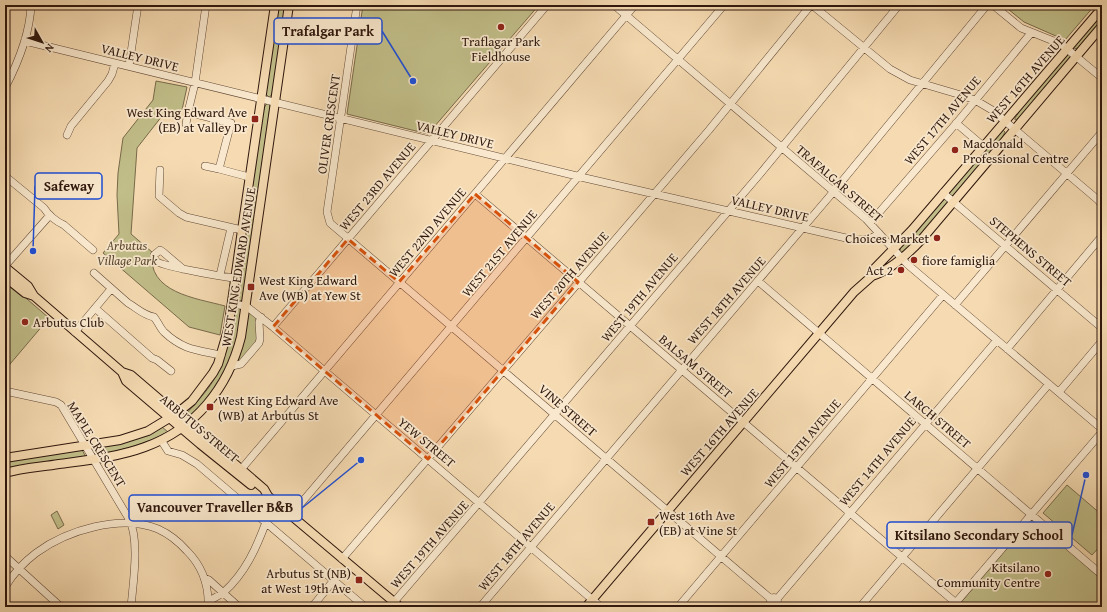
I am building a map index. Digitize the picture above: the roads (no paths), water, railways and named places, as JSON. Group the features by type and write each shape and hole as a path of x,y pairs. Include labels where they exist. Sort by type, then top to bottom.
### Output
{"main road":[{"name":"WEST KING EDWARD AVENUE","path":"5,458 131,437 148,431 192,401 213,373 221,355 228,330 275,5"},
{"name":"WEST KING EDWARD AVENUE","path":"5,473 94,459 131,451 161,440 197,416 222,386 232,366 241,337 289,5"},
{"name":"WEST 16TH AVENUE","path":"872,276 875,268 894,250 1004,120 1102,8"},
{"name":"WEST 16TH AVENUE","path":"586,607 854,292 872,276 879,274 901,258 922,239 1102,26"},
{"name":"ARBUTUS STREET","path":"5,267 28,286 34,296"},
{"name":"ARBUTUS STREET","path":"5,277 25,292 34,296 122,372 131,375 183,426 239,472 264,489 268,496 397,605"}],"street":[{"path":"5,88 25,41 29,26 31,5"},
{"path":"129,66 138,5"},
{"path":"186,124 195,83 206,5"},
{"name":"OLIVER CRESCENT","path":"348,239 330,223 328,212 357,5"},
{"name":"WEST 23RD AVENUE","path":"273,327 547,5"},
{"name":"TRAFALGAR STREET","path":"614,5 870,223 901,258 1102,430"},
{"name":"WEST 22ND AVENUE","path":"239,472 635,5"},
{"name":"WEST 21ST AVENUE","path":"291,515 724,5"},
{"path":"812,5 890,69 910,80 961,95 986,106 1101,202"},
{"name":"WEST 20TH AVENUE","path":"342,559 654,194 812,5"},
{"name":"WEST 19TH AVENUE","path":"397,605 479,503 782,148 899,5"},
{"name":"WEST 18TH AVENUE","path":"480,607 834,192 987,5"},
{"path":"993,5 1021,28 1061,44 1102,78"},
{"name":"WEST 17TH AVENUE","path":"870,223 1031,33"},
{"name":"VALLEY DRIVE","path":"25,41 579,176 803,228 857,240 873,238 879,233"},
{"path":"67,135 71,126 108,81 115,63"},
{"path":"188,112 231,123 219,169"},
{"path":"956,123 983,146"},
{"path":"955,305 1102,132"},
{"path":"204,166 249,177"},
{"path":"160,170 159,196 179,213 186,218 242,230"},
{"path":"5,176 93,250"},
{"name":"STEPHENS STREET","path":"943,193 1102,328"},
{"name":"BALSAM STREET","path":"475,194 902,557 954,605"},
{"path":"5,267 50,215"},
{"path":"220,275 231,228"},
{"path":"1007,348 1102,236"},
{"name":"VINE STREET","path":"348,239 555,414 774,603"},
{"path":"183,269 235,278"},
{"path":"94,273 110,286 111,289 146,316 154,317 163,332 179,344 191,349 221,355"},
{"name":"LARCH STREET","path":"758,281 1102,575"},
{"path":"75,332 111,289"},
{"name":"WEST 15TH AVENUE","path":"678,607 943,295"},
{"name":"YEW STREET","path":"232,304 246,306 261,317 601,607"},
{"path":"95,308 152,358 171,371"},
{"path":"232,366 238,365 245,361 259,344 259,322 261,317"},
{"name":"WEST 14TH AVENUE","path":"774,603 849,512 996,340"},
{"path":"1059,392 1102,341"},
{"path":"860,607 1049,384"},
{"name":"MAPLE CRESCENT","path":"5,391 60,404 132,524"},
{"path":"954,605 1102,430"},
{"path":"161,440 168,451 182,455 197,464 365,607"},
{"path":"5,587 19,569 36,553 55,542 93,527 110,524 132,524 158,529 172,537 192,555 204,578 208,605 224,593 246,566 256,547 266,522"},
{"path":"131,607 134,558 132,524"},
{"path":"5,556 61,607"},
{"path":"204,578 209,580 240,607"},
{"path":"312,607 334,580"}],"place":[{"name":"Traflagar Park Fieldhouse","path":"501,27"},
{"name":"Trafalgar Park","path":"413,81"},
{"name":"West King Edward Ave (EB) at Valley Dr","path":"255,119"},
{"name":"Macdonald Professional Centre","path":"955,150"},
{"name":"Choices Market","path":"937,238"},
{"name":"Safeway","path":"33,251"},
{"name":"fiore famiglia","path":"914,260"},
{"name":"Act 2","path":"901,270"},
{"name":"West King Edward Ave (WB) at Yew St","path":"251,287"},
{"name":"Arbutus Club","path":"25,322"},
{"name":"West King Edward Ave (WB) at Arbutus St","path":"210,407"},
{"name":"Vancouver Traveller B&B","path":"361,460"},
{"name":"Kitsilano Secondary School","path":"1086,475"},
{"name":"West 16th Ave (EB) at Vine St","path":"651,522"},
{"name":"Kitsilano Community Centre","path":"1048,574"},
{"name":"Arbutus St (NB) at West 19th Ave","path":"359,580"}],"park label":[{"name":"Arbutus Village Park","path":"127,252"}]}
